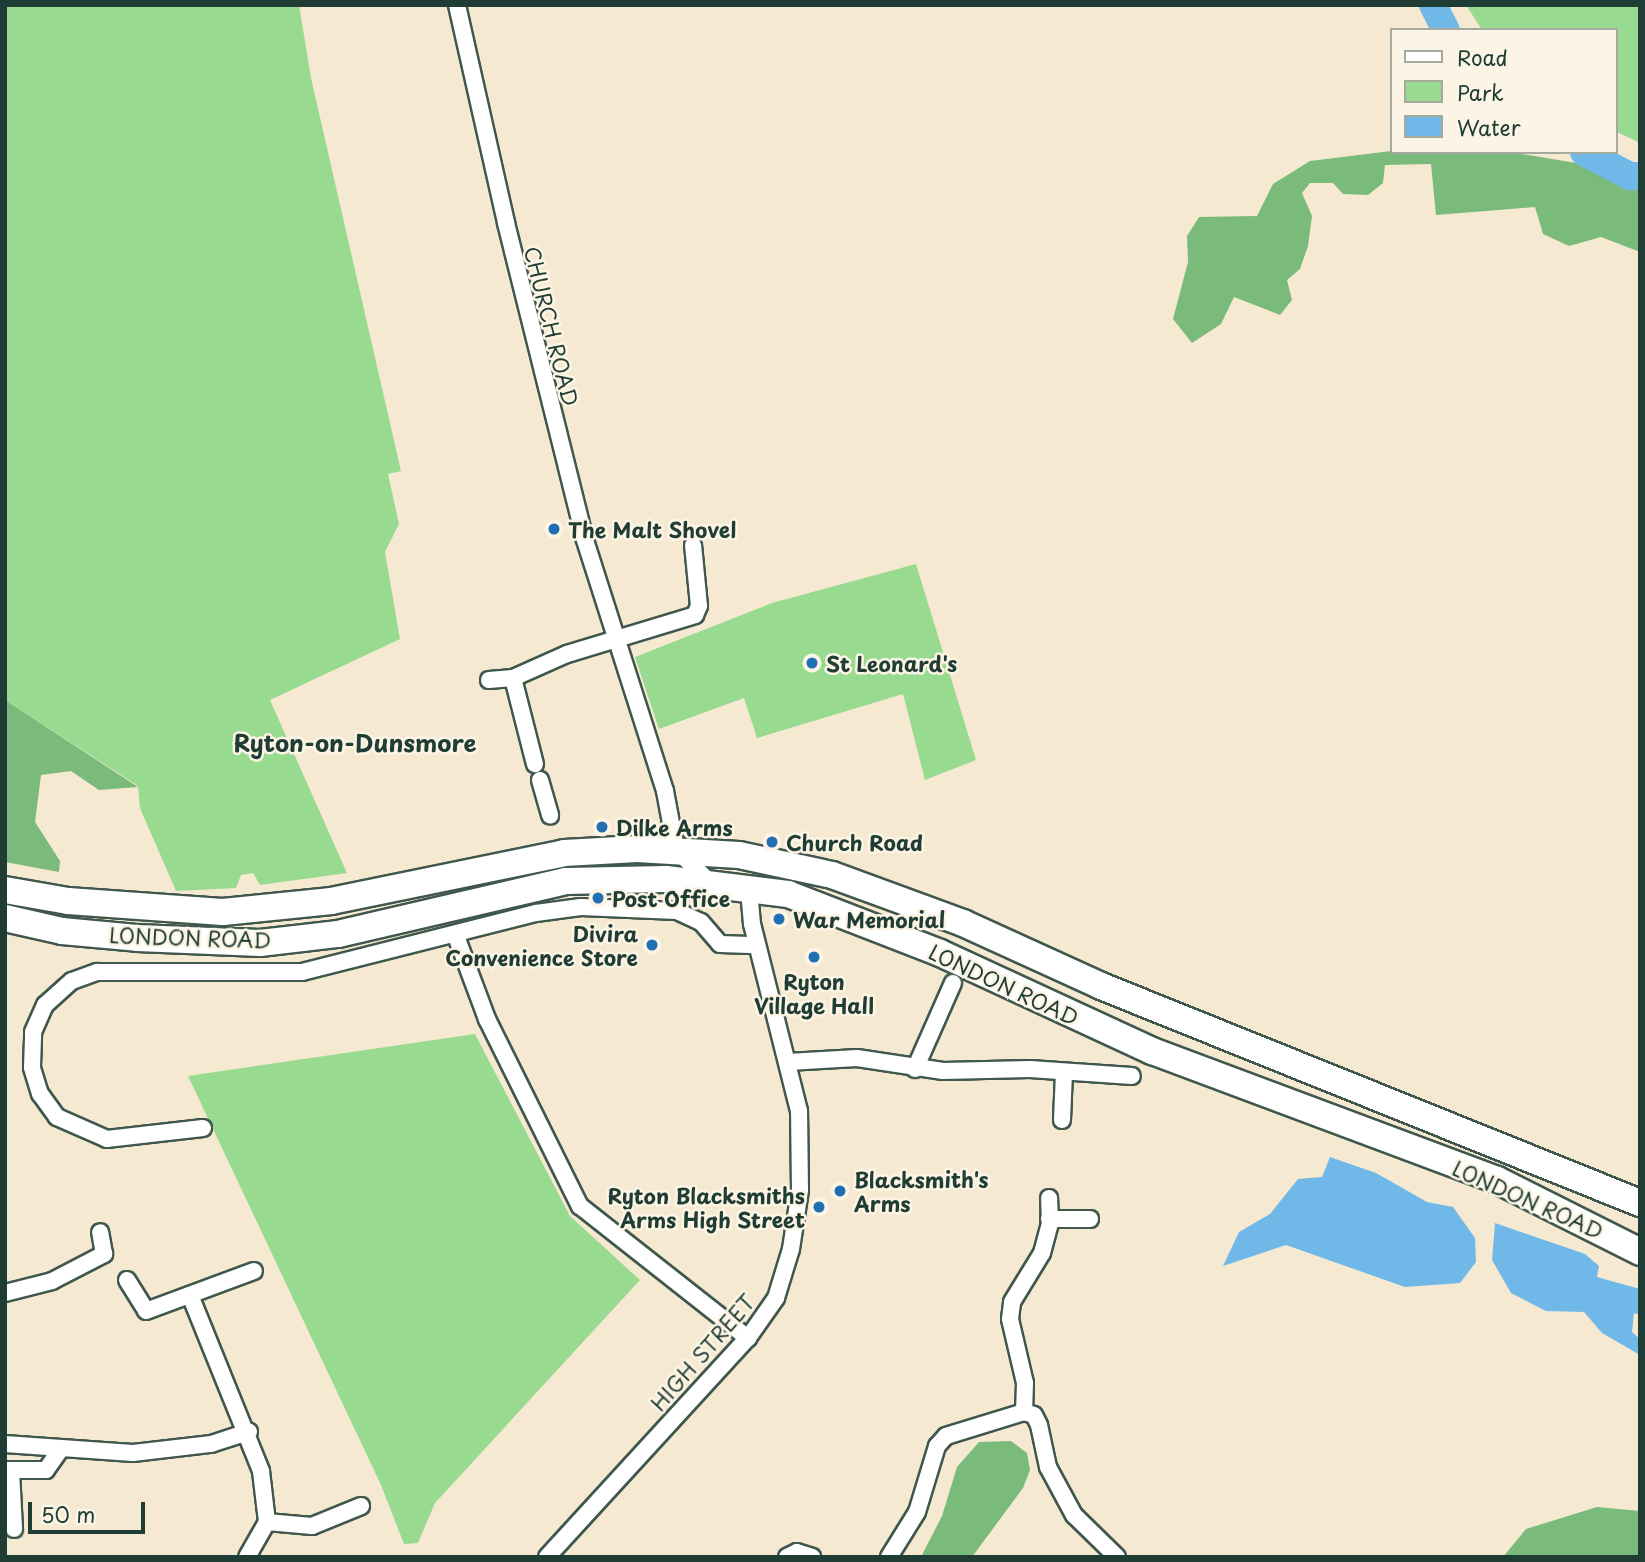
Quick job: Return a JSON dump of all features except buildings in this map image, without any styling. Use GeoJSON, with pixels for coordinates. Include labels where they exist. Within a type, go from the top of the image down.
{"type":"FeatureCollection","features":[{"type":"Feature","properties":{"kind":"highway","name":"LONDON ROAD"},"geometry":{"type":"LineString","coordinates":[[5,890],[68,901],[223,912],[331,901],[564,853],[676,850],[739,855],[845,880],[963,923],[1101,986],[1640,1203]]}},
{"type":"Feature","properties":{"kind":"highway","name":"LONDON ROAD"},"geometry":{"type":"LineString","coordinates":[[5,918],[62,930],[137,938],[260,943],[351,932],[566,881],[710,882],[749,887],[821,905],[940,953],[1152,1051],[1497,1180],[1640,1252]]}},
{"type":"Feature","properties":{"kind":"street","name":"CHURCH ROAD"},"geometry":{"type":"LineString","coordinates":[[457,5],[563,456],[665,791],[676,850]]}},
{"type":"Feature","properties":{"kind":"street"},"geometry":{"type":"LineString","coordinates":[[489,680],[513,678],[617,638],[695,615],[699,606],[693,545]]}},
{"type":"Feature","properties":{"kind":"street"},"geometry":{"type":"LineString","coordinates":[[513,678],[550,816]]}},
{"type":"Feature","properties":{"kind":"street"},"geometry":{"type":"LineString","coordinates":[[676,850],[710,882]]}},
{"type":"Feature","properties":{"kind":"street","name":"HIGH STREET"},"geometry":{"type":"LineString","coordinates":[[547,1557],[748,1338],[776,1298],[796,1220],[799,1111],[757,945],[749,887]]}},
{"type":"Feature","properties":{"kind":"street"},"geometry":{"type":"LineString","coordinates":[[203,1128],[107,1139],[57,1117],[34,1082],[31,1056],[35,1024],[53,996],[72,981],[97,972],[302,972],[456,936],[553,909],[621,906],[677,911],[701,922],[720,944],[757,945]]}},
{"type":"Feature","properties":{"kind":"street"},"geometry":{"type":"LineString","coordinates":[[456,936],[487,1019],[580,1206],[748,1338]]}},
{"type":"Feature","properties":{"kind":"street"},"geometry":{"type":"LineString","coordinates":[[915,1069],[953,984]]}},
{"type":"Feature","properties":{"kind":"street"},"geometry":{"type":"LineString","coordinates":[[788,1062],[857,1058],[915,1069],[1132,1076]]}},
{"type":"Feature","properties":{"kind":"street"},"geometry":{"type":"LineString","coordinates":[[1062,1120],[1064,1072]]}},
{"type":"Feature","properties":{"kind":"street"},"geometry":{"type":"LineString","coordinates":[[1024,1412],[1025,1382],[1010,1319],[1012,1302],[1042,1253],[1049,1219],[1049,1198]]}},
{"type":"Feature","properties":{"kind":"street"},"geometry":{"type":"LineString","coordinates":[[1049,1219],[1090,1219]]}},
{"type":"Feature","properties":{"kind":"street"},"geometry":{"type":"LineString","coordinates":[[5,1293],[52,1281],[104,1254],[100,1232]]}},
{"type":"Feature","properties":{"kind":"street"},"geometry":{"type":"LineString","coordinates":[[127,1279],[146,1311],[254,1271]]}},
{"type":"Feature","properties":{"kind":"street"},"geometry":{"type":"LineString","coordinates":[[190,1295],[249,1432],[261,1472],[267,1522],[247,1557]]}},
{"type":"Feature","properties":{"kind":"street"},"geometry":{"type":"LineString","coordinates":[[889,1557],[917,1512],[937,1446],[946,1436],[1024,1412],[1034,1415],[1039,1425],[1048,1467],[1062,1497],[1074,1515],[1117,1557]]}},
{"type":"Feature","properties":{"kind":"street"},"geometry":{"type":"LineString","coordinates":[[5,1444],[60,1450],[133,1453],[211,1444],[249,1432]]}},
{"type":"Feature","properties":{"kind":"street"},"geometry":{"type":"LineString","coordinates":[[14,1529],[8,1471],[46,1470],[60,1450]]}},
{"type":"Feature","properties":{"kind":"street"},"geometry":{"type":"LineString","coordinates":[[267,1522],[312,1526],[361,1506]]}},
{"type":"Feature","properties":{"kind":"street"},"geometry":{"type":"LineString","coordinates":[[787,1557],[797,1552],[812,1557]]}},
{"type":"Feature","properties":{"kind":"green space"},"geometry":{"type":"Polygon","coordinates":[[[5,5],[299,5],[311,78],[401,471],[388,474],[399,524],[385,552],[400,639],[270,700],[347,873],[260,885],[253,873],[241,875],[236,888],[176,891],[140,808],[138,786],[5,700],[5,5]]]}},
{"type":"Feature","properties":{"kind":"green space"},"geometry":{"type":"Polygon","coordinates":[[[1466,5],[1640,5],[1640,143],[1617,132],[1617,28],[1481,28],[1466,5]]]}},
{"type":"Feature","properties":{"kind":"green space"},"geometry":{"type":"Polygon","coordinates":[[[1390,151],[1390,154],[1522,154],[1576,163],[1623,183],[1640,182],[1640,252],[1601,237],[1569,246],[1543,234],[1535,207],[1436,215],[1431,164],[1385,165],[1383,183],[1368,195],[1343,194],[1333,183],[1310,183],[1302,193],[1312,216],[1308,246],[1300,269],[1287,280],[1292,300],[1280,315],[1234,297],[1221,324],[1192,343],[1173,319],[1188,262],[1187,236],[1199,217],[1257,216],[1273,184],[1310,161],[1390,151]]]}},
{"type":"Feature","properties":{"kind":"green space"},"geometry":{"type":"Polygon","coordinates":[[[916,564],[976,760],[925,780],[903,694],[757,738],[744,698],[659,729],[635,657],[772,603],[916,564]]]}},
{"type":"Feature","properties":{"kind":"green space"},"geometry":{"type":"Polygon","coordinates":[[[5,700],[138,787],[99,790],[71,771],[41,775],[35,822],[60,861],[59,872],[5,862],[5,700]]]}},
{"type":"Feature","properties":{"kind":"green space"},"geometry":{"type":"Polygon","coordinates":[[[475,1034],[570,1216],[640,1280],[435,1503],[418,1543],[404,1544],[381,1485],[188,1076],[475,1034]]]}},
{"type":"Feature","properties":{"kind":"green space"},"geometry":{"type":"Polygon","coordinates":[[[1011,1441],[1027,1453],[1030,1470],[1023,1488],[972,1557],[921,1557],[942,1516],[957,1467],[979,1442],[1011,1441]]]}},
{"type":"Feature","properties":{"kind":"green space"},"geometry":{"type":"Polygon","coordinates":[[[1597,1507],[1640,1511],[1640,1557],[1503,1557],[1526,1529],[1597,1507]]]}},
{"type":"Feature","properties":{"kind":"water"},"geometry":{"type":"Polygon","coordinates":[[[1330,1157],[1376,1173],[1427,1202],[1453,1207],[1475,1238],[1476,1262],[1460,1283],[1405,1287],[1286,1245],[1223,1266],[1239,1232],[1270,1214],[1298,1179],[1322,1177],[1330,1157]]]}},
{"type":"Feature","properties":{"kind":"water"},"geometry":{"type":"Polygon","coordinates":[[[1495,1223],[1585,1254],[1599,1266],[1597,1277],[1640,1289],[1640,1315],[1634,1313],[1632,1332],[1640,1339],[1640,1355],[1602,1333],[1584,1312],[1546,1311],[1511,1293],[1492,1260],[1495,1223]]]}},
{"type":"Feature","properties":{"kind":"waterway"},"geometry":{"type":"LineString","coordinates":[[1433,5],[1445,28]]}},
{"type":"Feature","properties":{"kind":"waterway"},"geometry":{"type":"LineString","coordinates":[[1588,154],[1630,176],[1640,176]]}},
{"type":"Feature","properties":{"kind":"place","name":"The Malt Shovel"},"geometry":{"type":"Point","coordinates":[554,529]}},
{"type":"Feature","properties":{"kind":"place","name":"St Leonard's"},"geometry":{"type":"Point","coordinates":[812,663]}},
{"type":"Feature","properties":{"kind":"place","name":"Dilke Arms"},"geometry":{"type":"Point","coordinates":[602,827]}},
{"type":"Feature","properties":{"kind":"place","name":"Church Road"},"geometry":{"type":"Point","coordinates":[772,842]}},
{"type":"Feature","properties":{"kind":"place","name":"Post Office"},"geometry":{"type":"Point","coordinates":[598,898]}},
{"type":"Feature","properties":{"kind":"place","name":"War Memorial"},"geometry":{"type":"Point","coordinates":[779,919]}},
{"type":"Feature","properties":{"kind":"place","name":"Divira Convenience Store"},"geometry":{"type":"Point","coordinates":[652,945]}},
{"type":"Feature","properties":{"kind":"place","name":"Ryton Village Hall"},"geometry":{"type":"Point","coordinates":[814,957]}},
{"type":"Feature","properties":{"kind":"place","name":"Blacksmith's Arms"},"geometry":{"type":"Point","coordinates":[840,1191]}},
{"type":"Feature","properties":{"kind":"place","name":"Ryton Blacksmiths Arms High Street"},"geometry":{"type":"Point","coordinates":[819,1207]}},
{"type":"Feature","properties":{"kind":"district","name":"Ryton-on-Dunsmore"},"geometry":{"type":"Point","coordinates":[355,743]}}]}
